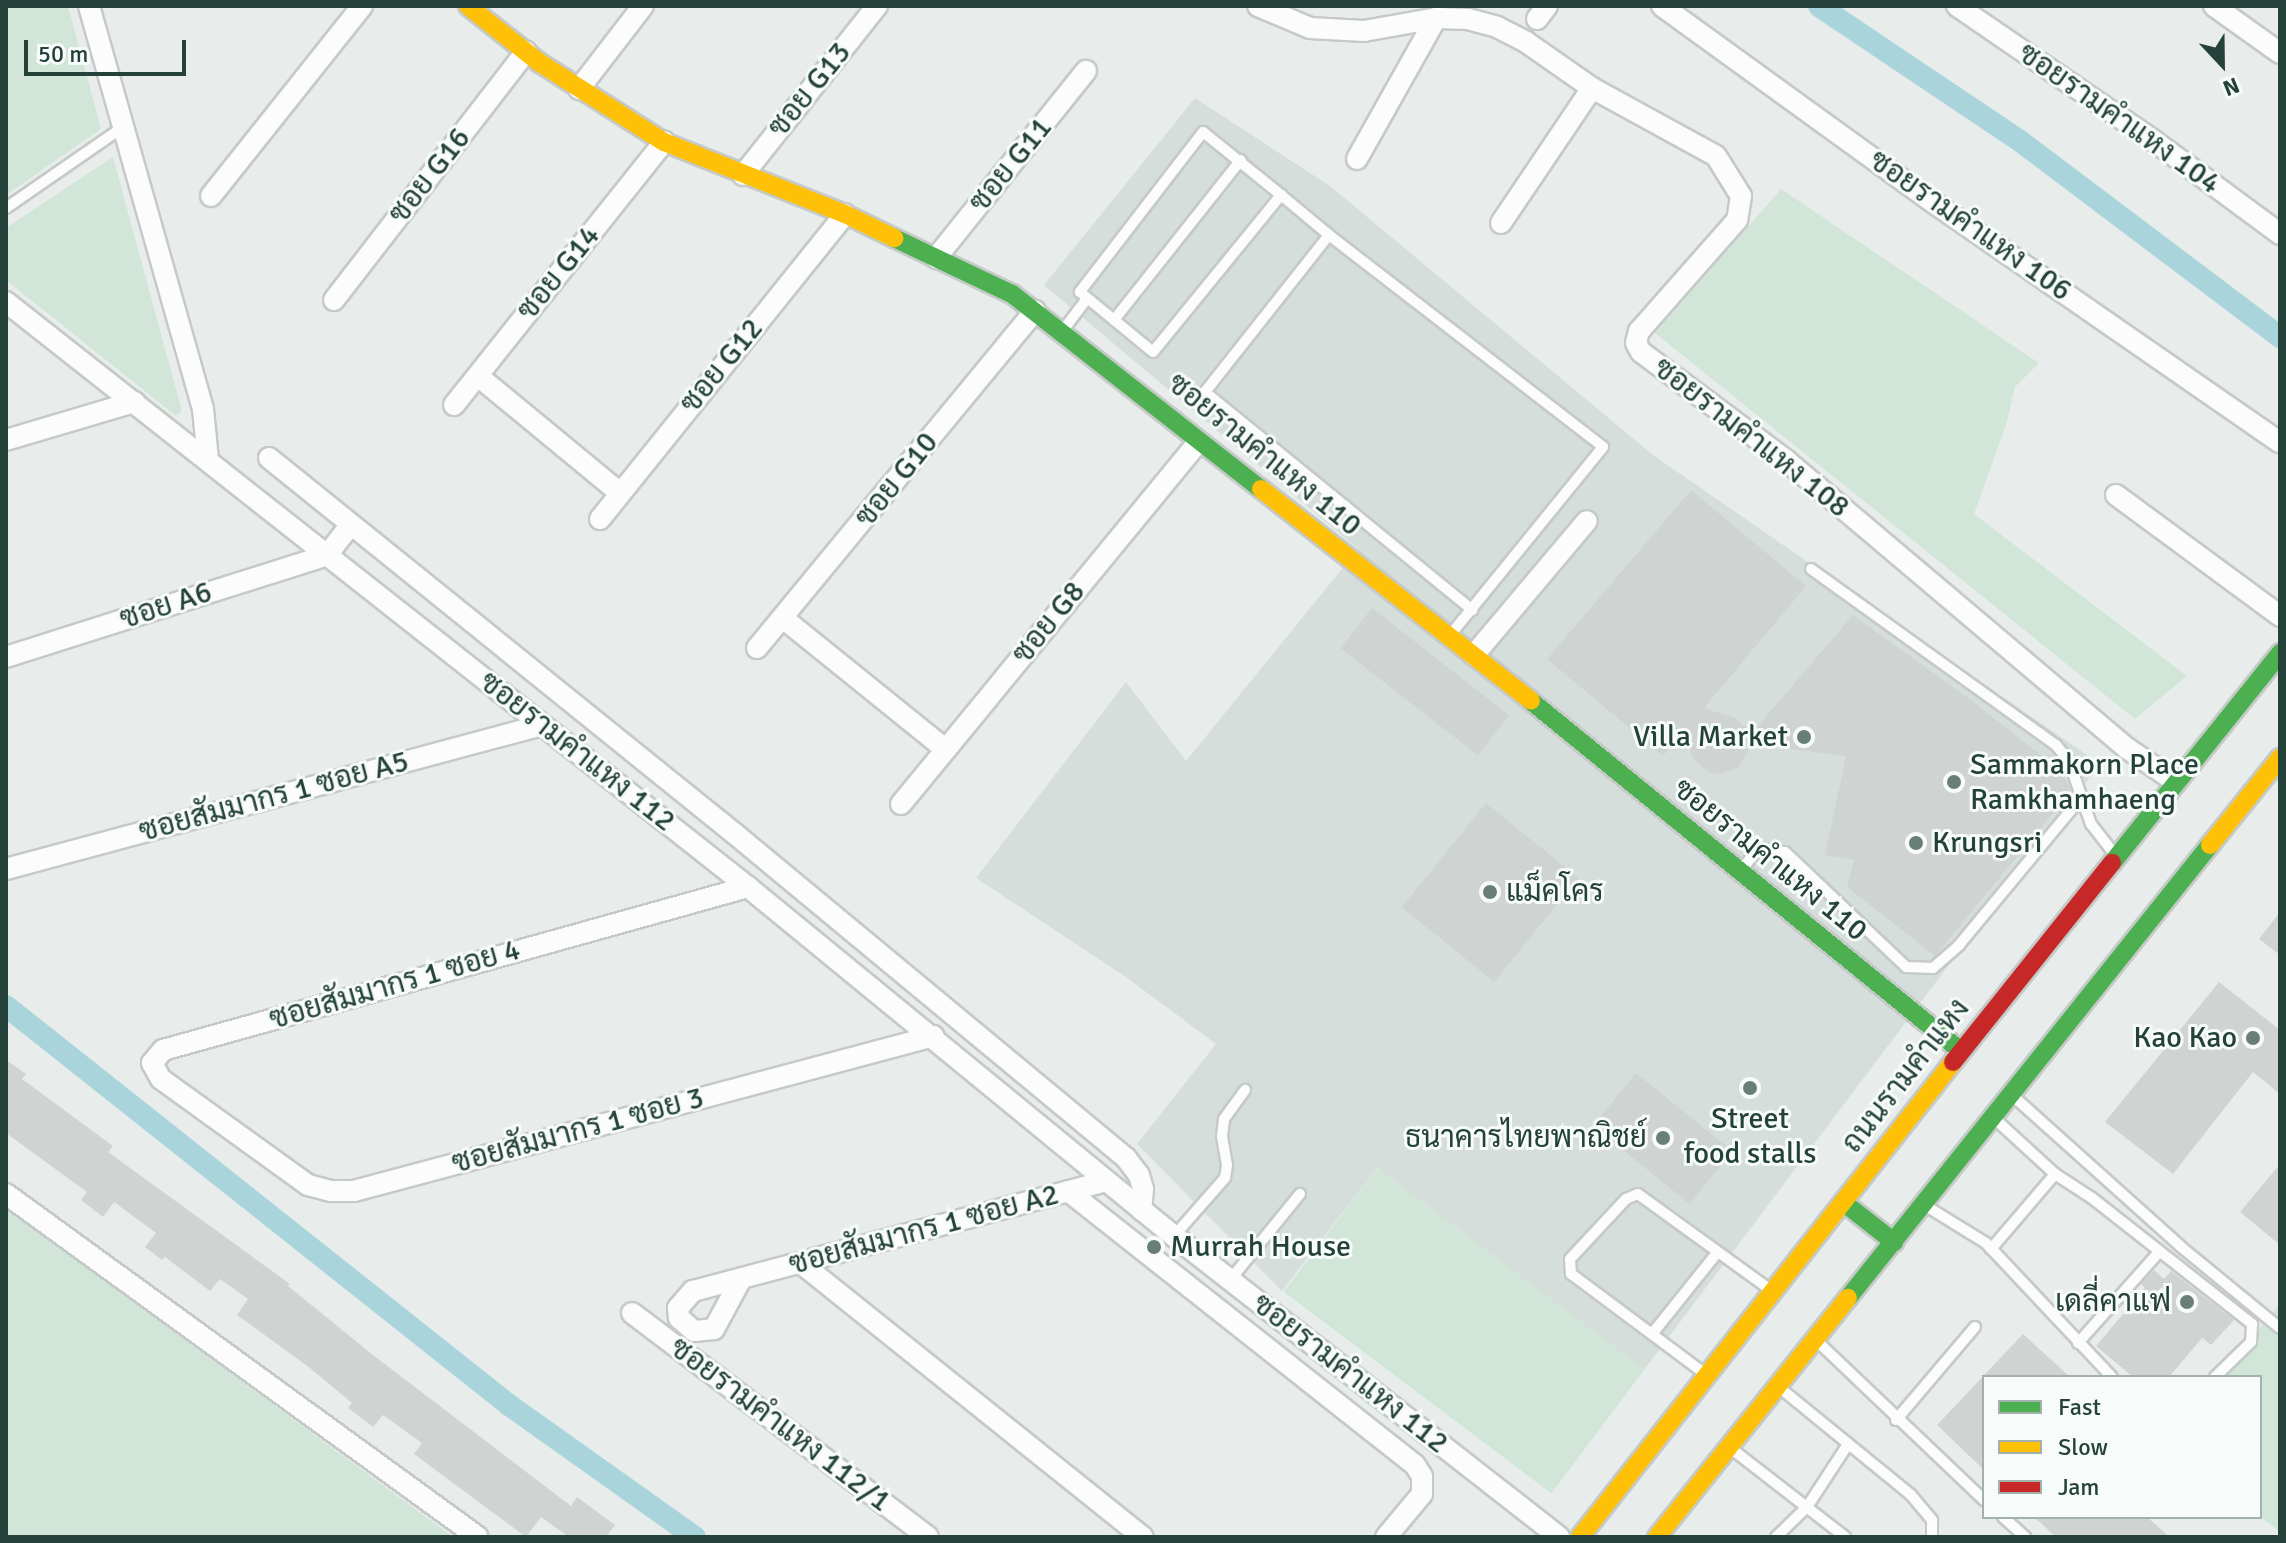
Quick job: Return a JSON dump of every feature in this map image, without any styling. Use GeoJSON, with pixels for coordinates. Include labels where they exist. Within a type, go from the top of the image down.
{"type":"FeatureCollection","features":[{"type":"Feature","properties":{"kind":"main road","name":"ซอยรามคำแหง 110"},"geometry":{"type":"LineString","coordinates":[[468,6],[579,89],[664,142],[845,214],[1012,294],[1130,383],[1198,442],[1474,655],[1961,1051]]}},
{"type":"Feature","properties":{"kind":"main road","name":"ถนนรามคำแหง"},"geometry":{"type":"LineString","coordinates":[[1580,1537],[1961,1051],[2280,653]]}},
{"type":"Feature","properties":{"kind":"main road"},"geometry":{"type":"LineString","coordinates":[[1657,1537],[2280,758]]}},
{"type":"Feature","properties":{"kind":"main road"},"geometry":{"type":"LineString","coordinates":[[1843,1202],[1894,1242]]}},
{"type":"Feature","properties":{"kind":"street"},"geometry":{"type":"LineString","coordinates":[[211,196],[362,6]]}},
{"type":"Feature","properties":{"kind":"street"},"geometry":{"type":"LineString","coordinates":[[579,89],[643,6]]}},
{"type":"Feature","properties":{"kind":"street","name":"ซอย G13"},"geometry":{"type":"LineString","coordinates":[[743,175],[877,6]]}},
{"type":"Feature","properties":{"kind":"street","name":"ซอยรามคำแหง 108"},"geometry":{"type":"LineString","coordinates":[[1258,6],[1310,28],[1364,31],[1436,18],[1468,19],[1497,27],[1526,42],[1592,88],[1716,156],[1741,196],[1737,220],[1639,331],[1636,343],[1641,352],[1787,461],[2128,749],[2176,782]]}},
{"type":"Feature","properties":{"kind":"street","name":"ซอยรามคําแหง 106"},"geometry":{"type":"LineString","coordinates":[[1662,6],[1927,198],[2280,442]]}},
{"type":"Feature","properties":{"kind":"street","name":"ซอยรามคําแหง 104"},"geometry":{"type":"LineString","coordinates":[[1957,6],[2154,141],[2280,234]]}},
{"type":"Feature","properties":{"kind":"street"},"geometry":{"type":"LineString","coordinates":[[2214,6],[2280,53]]}},
{"type":"Feature","properties":{"kind":"street"},"geometry":{"type":"LineString","coordinates":[[93,9],[203,409],[208,460]]}},
{"type":"Feature","properties":{"kind":"street"},"geometry":{"type":"LineString","coordinates":[[1357,159],[1436,18]]}},
{"type":"Feature","properties":{"kind":"street","name":"ซอย G16"},"geometry":{"type":"LineString","coordinates":[[334,300],[526,52]]}},
{"type":"Feature","properties":{"kind":"street","name":"ซอย G11"},"geometry":{"type":"LineString","coordinates":[[936,258],[1086,71]]}},
{"type":"Feature","properties":{"kind":"street"},"geometry":{"type":"LineString","coordinates":[[1501,223],[1592,88]]}},
{"type":"Feature","properties":{"kind":"street","name":"ซอย G14"},"geometry":{"type":"LineString","coordinates":[[454,405],[664,142]]}},
{"type":"Feature","properties":{"kind":"street","name":"ซอย G12"},"geometry":{"type":"LineString","coordinates":[[600,519],[845,214]]}},
{"type":"Feature","properties":{"kind":"street","name":"ซอยรามคำแหง 112"},"geometry":{"type":"LineString","coordinates":[[6,302],[716,861],[934,1036],[1141,1210],[1559,1537]]}},
{"type":"Feature","properties":{"kind":"street","name":"ซอย G10"},"geometry":{"type":"LineString","coordinates":[[757,648],[1035,311]]}},
{"type":"Feature","properties":{"kind":"street"},"geometry":{"type":"LineString","coordinates":[[478,376],[620,493]]}},
{"type":"Feature","properties":{"kind":"street"},"geometry":{"type":"LineString","coordinates":[[6,440],[134,402]]}},
{"type":"Feature","properties":{"kind":"street","name":"ซอย G8"},"geometry":{"type":"LineString","coordinates":[[901,804],[1198,442]]}},
{"type":"Feature","properties":{"kind":"street","name":"ซอยรามคำแหง 112"},"geometry":{"type":"LineString","coordinates":[[269,458],[735,834],[1126,1158],[1139,1175],[1143,1189],[1141,1210]]}},
{"type":"Feature","properties":{"kind":"street"},"geometry":{"type":"LineString","coordinates":[[2116,495],[2280,616]]}},
{"type":"Feature","properties":{"kind":"street"},"geometry":{"type":"LineString","coordinates":[[1474,655],[1587,521]]}},
{"type":"Feature","properties":{"kind":"street"},"geometry":{"type":"LineString","coordinates":[[327,555],[350,526]]}},
{"type":"Feature","properties":{"kind":"street","name":"ซอย A6"},"geometry":{"type":"LineString","coordinates":[[6,657],[327,555]]}},
{"type":"Feature","properties":{"kind":"street"},"geometry":{"type":"LineString","coordinates":[[784,619],[945,749]]}},
{"type":"Feature","properties":{"kind":"street","name":"ซอยสัมมากร 1 ซอย A5"},"geometry":{"type":"LineString","coordinates":[[6,869],[542,725]]}},
{"type":"Feature","properties":{"kind":"street"},"geometry":{"type":"LineString","coordinates":[[716,861],[735,834]]}},
{"type":"Feature","properties":{"kind":"street","name":"ซอยสัมมากร 1 ซอย 4"},"geometry":{"type":"LineString","coordinates":[[235,1132],[161,1079],[152,1063],[163,1050],[748,887]]}},
{"type":"Feature","properties":{"kind":"street","name":"ซอยสัมมากร 1 ซอย 3"},"geometry":{"type":"LineString","coordinates":[[235,1132],[308,1185],[331,1191],[354,1191],[934,1036]]}},
{"type":"Feature","properties":{"kind":"street"},"geometry":{"type":"LineString","coordinates":[[969,1066],[986,1040]]}},
{"type":"Feature","properties":{"kind":"street","name":"ซอยสัมมากร 1 ซอย A2"},"geometry":{"type":"LineString","coordinates":[[741,1279],[1106,1181]]}},
{"type":"Feature","properties":{"kind":"street"},"geometry":{"type":"LineString","coordinates":[[1068,1191],[1415,1465],[1422,1476],[1422,1494],[1386,1537]]}},
{"type":"Feature","properties":{"kind":"street"},"geometry":{"type":"LineString","coordinates":[[6,1194],[478,1537]]}},
{"type":"Feature","properties":{"kind":"street"},"geometry":{"type":"LineString","coordinates":[[802,1264],[1143,1537]]}},
{"type":"Feature","properties":{"kind":"street","name":"ซอยรามคำแหง 112/1"},"geometry":{"type":"LineString","coordinates":[[632,1313],[928,1537]]}},
{"type":"Feature","properties":{"kind":"lane"},"geometry":{"type":"LineString","coordinates":[[6,208],[123,127]]}},
{"type":"Feature","properties":{"kind":"lane"},"geometry":{"type":"LineString","coordinates":[[1281,195],[1153,352],[1080,292],[1203,132],[1241,160],[1329,235],[1603,447],[1449,636]]}},
{"type":"Feature","properties":{"kind":"lane"},"geometry":{"type":"LineString","coordinates":[[1114,320],[1241,160]]}},
{"type":"Feature","properties":{"kind":"lane"},"geometry":{"type":"LineString","coordinates":[[1329,235],[1205,392],[1472,610]]}},
{"type":"Feature","properties":{"kind":"lane"},"geometry":{"type":"LineString","coordinates":[[1062,332],[1087,299]]}},
{"type":"Feature","properties":{"kind":"lane"},"geometry":{"type":"LineString","coordinates":[[1811,569],[2056,745],[2069,761],[2091,824],[2117,857]]}},
{"type":"Feature","properties":{"kind":"lane"},"geometry":{"type":"LineString","coordinates":[[1739,871],[1759,848],[1785,852],[1906,967],[1933,968],[1959,945],[2082,797]]}},
{"type":"Feature","properties":{"kind":"lane"},"geometry":{"type":"LineString","coordinates":[[1174,1236],[1225,1178],[1224,1119],[1245,1090]]}},
{"type":"Feature","properties":{"kind":"lane"},"geometry":{"type":"LineString","coordinates":[[2012,1095],[2180,1246],[2280,1328]]}},
{"type":"Feature","properties":{"kind":"lane"},"geometry":{"type":"LineString","coordinates":[[1993,1118],[2055,1174],[2092,1198],[2252,1324],[2251,1342],[2217,1375]]}},
{"type":"Feature","properties":{"kind":"lane"},"geometry":{"type":"LineString","coordinates":[[1991,1249],[2055,1174]]}},
{"type":"Feature","properties":{"kind":"lane"},"geometry":{"type":"LineString","coordinates":[[1230,1280],[1300,1194]]}},
{"type":"Feature","properties":{"kind":"lane"},"geometry":{"type":"LineString","coordinates":[[1707,1375],[1571,1274],[1570,1259],[1626,1199],[1638,1194],[1773,1292]]}},
{"type":"Feature","properties":{"kind":"lane"},"geometry":{"type":"LineString","coordinates":[[1924,1205],[1991,1249],[2110,1375]]}},
{"type":"Feature","properties":{"kind":"lane"},"geometry":{"type":"LineString","coordinates":[[2078,1343],[2159,1252]]}},
{"type":"Feature","properties":{"kind":"lane"},"geometry":{"type":"LineString","coordinates":[[1652,1334],[1717,1253]]}},
{"type":"Feature","properties":{"kind":"lane"},"geometry":{"type":"LineString","coordinates":[[1896,1420],[1975,1327]]}},
{"type":"Feature","properties":{"kind":"lane"},"geometry":{"type":"LineString","coordinates":[[1816,1340],[1896,1420],[1982,1498]]}},
{"type":"Feature","properties":{"kind":"lane"},"geometry":{"type":"LineString","coordinates":[[1778,1387],[1911,1495],[1932,1520],[1932,1537]]}},
{"type":"Feature","properties":{"kind":"lane"},"geometry":{"type":"LineString","coordinates":[[1776,1537],[1807,1507],[1848,1444]]}},
{"type":"Feature","properties":{"kind":"lane"},"geometry":{"type":"LineString","coordinates":[[1729,1448],[1845,1537]]}},
{"type":"Feature","properties":{"kind":"lane"},"geometry":{"type":"LineString","coordinates":[[2005,1519],[2025,1537]]}},
{"type":"Feature","properties":{"kind":"shaded area"},"geometry":{"type":"Polygon","coordinates":[[[1195,98],[1330,186],[1653,455],[2100,764],[1644,1370],[1377,1168],[1282,1291],[1137,1144],[1216,1044],[1126,977],[976,878],[1126,682],[1186,761],[1358,549],[1044,285],[1195,98]]]}},
{"type":"Feature","properties":{"kind":"green space"},"geometry":{"type":"Polygon","coordinates":[[[6,6],[68,6],[101,129],[6,195],[6,6]]]}},
{"type":"Feature","properties":{"kind":"green space"},"geometry":{"type":"Polygon","coordinates":[[[113,157],[182,411],[176,416],[6,280],[6,228],[113,157]]]}},
{"type":"Feature","properties":{"kind":"green space"},"geometry":{"type":"Polygon","coordinates":[[[1781,189],[2039,363],[2015,387],[2006,425],[1974,514],[2187,676],[2135,719],[1655,333],[1781,189]]]}},
{"type":"Feature","properties":{"kind":"green space"},"geometry":{"type":"Polygon","coordinates":[[[1377,1168],[1645,1370],[1551,1493],[1284,1292],[1377,1168]]]}},
{"type":"Feature","properties":{"kind":"green space"},"geometry":{"type":"Polygon","coordinates":[[[6,1208],[453,1537],[6,1537],[6,1208]]]}},
{"type":"Feature","properties":{"kind":"green space"},"geometry":{"type":"Polygon","coordinates":[[[2280,1304],[2280,1532],[2262,1518],[2262,1375],[2220,1375],[2280,1304]]]}},
{"type":"Feature","properties":{"kind":"building"},"geometry":{"type":"Polygon","coordinates":[[[1691,490],[1806,586],[1704,708],[1735,718],[1752,733],[1853,615],[1971,700],[2063,773],[2071,792],[1935,956],[1847,887],[1854,860],[1825,855],[1846,756],[1752,744],[1738,768],[1719,774],[1709,772],[1694,760],[1683,731],[1663,756],[1547,659],[1691,490]]]}},
{"type":"Feature","properties":{"kind":"building"},"geometry":{"type":"Polygon","coordinates":[[[1372,608],[1509,715],[1478,755],[1341,648],[1372,608]]]}},
{"type":"Feature","properties":{"kind":"building","name":"แม็คโคร"},"geometry":{"type":"Polygon","coordinates":[[[1486,803],[1578,878],[1494,982],[1402,907],[1486,803]]]}},
{"type":"Feature","properties":{"kind":"building"},"geometry":{"type":"Polygon","coordinates":[[[2280,912],[2280,955],[2259,939],[2280,912]]]}},
{"type":"Feature","properties":{"kind":"building"},"geometry":{"type":"Polygon","coordinates":[[[2219,982],[2280,1030],[2280,1094],[2253,1072],[2173,1174],[2105,1122],[2219,982]]]}},
{"type":"Feature","properties":{"kind":"building"},"geometry":{"type":"Polygon","coordinates":[[[6,1060],[26,1074],[22,1079],[113,1146],[108,1152],[290,1284],[288,1286],[373,1355],[571,1506],[577,1497],[615,1525],[606,1537],[569,1537],[541,1517],[526,1537],[414,1454],[422,1443],[383,1415],[373,1427],[348,1408],[352,1403],[310,1368],[237,1315],[248,1299],[220,1279],[210,1291],[165,1257],[162,1260],[145,1247],[156,1233],[114,1202],[103,1217],[81,1200],[87,1192],[6,1133],[6,1060]]]}},
{"type":"Feature","properties":{"kind":"building","name":"ธนาคารไทยพาณิชย์"},"geometry":{"type":"Polygon","coordinates":[[[1636,1073],[1732,1151],[1690,1204],[1593,1126],[1636,1073]]]}},
{"type":"Feature","properties":{"kind":"building"},"geometry":{"type":"Polygon","coordinates":[[[2280,1164],[2280,1245],[2240,1212],[2280,1164]]]}},
{"type":"Feature","properties":{"kind":"building"},"geometry":{"type":"Polygon","coordinates":[[[2154,1270],[2164,1279],[2171,1271],[2234,1320],[2211,1345],[2202,1338],[2171,1375],[2131,1375],[2096,1346],[2145,1288],[2141,1284],[2154,1270]]]}},
{"type":"Feature","properties":{"kind":"building"},"geometry":{"type":"Polygon","coordinates":[[[2023,1334],[2068,1375],[1984,1375],[2023,1334]]]}},
{"type":"Feature","properties":{"kind":"building"},"geometry":{"type":"Polygon","coordinates":[[[1982,1377],[1982,1468],[1937,1425],[1982,1377]]]}},
{"type":"Feature","properties":{"kind":"building"},"geometry":{"type":"Polygon","coordinates":[[[2036,1519],[2149,1519],[2170,1537],[2056,1537],[2036,1519]]]}},
{"type":"Feature","properties":{"kind":"waterway"},"geometry":{"type":"LineString","coordinates":[[1819,6],[2020,141],[2280,337]]}},
{"type":"Feature","properties":{"kind":"waterway"},"geometry":{"type":"LineString","coordinates":[[6,1006],[509,1405],[695,1537]]}},
{"type":"Feature","properties":{"kind":"traffic: fast"},"geometry":{"type":"LineString","coordinates":[[894,238],[1012,294],[1261,489]]}},
{"type":"Feature","properties":{"kind":"traffic: fast"},"geometry":{"type":"LineString","coordinates":[[2112,863],[2280,653]]}},
{"type":"Feature","properties":{"kind":"traffic: fast"},"geometry":{"type":"LineString","coordinates":[[1531,701],[1961,1051]]}},
{"type":"Feature","properties":{"kind":"traffic: fast"},"geometry":{"type":"LineString","coordinates":[[1848,1298],[2210,845]]}},
{"type":"Feature","properties":{"kind":"traffic: fast"},"geometry":{"type":"LineString","coordinates":[[1843,1202],[1894,1242]]}},
{"type":"Feature","properties":{"kind":"traffic: slow"},"geometry":{"type":"LineString","coordinates":[[468,6],[540,63],[664,142],[845,214],[894,238]]}},
{"type":"Feature","properties":{"kind":"traffic: slow"},"geometry":{"type":"LineString","coordinates":[[1261,489],[1531,701]]}},
{"type":"Feature","properties":{"kind":"traffic: slow"},"geometry":{"type":"LineString","coordinates":[[2210,845],[2280,758]]}},
{"type":"Feature","properties":{"kind":"traffic: slow"},"geometry":{"type":"LineString","coordinates":[[1580,1537],[1953,1062]]}},
{"type":"Feature","properties":{"kind":"traffic: slow"},"geometry":{"type":"LineString","coordinates":[[1657,1537],[1848,1298]]}},
{"type":"Feature","properties":{"kind":"traffic: jam"},"geometry":{"type":"LineString","coordinates":[[1953,1062],[2112,863]]}},
{"type":"Feature","properties":{"kind":"place","name":"Villa Market"},"geometry":{"type":"Point","coordinates":[1804,737]}},
{"type":"Feature","properties":{"kind":"place","name":"Sammakorn Place Ramkhamhaeng"},"geometry":{"type":"Point","coordinates":[1954,782]}},
{"type":"Feature","properties":{"kind":"place","name":"Krungsri"},"geometry":{"type":"Point","coordinates":[1916,843]}},
{"type":"Feature","properties":{"kind":"place","name":"แม็คโคร"},"geometry":{"type":"Point","coordinates":[1490,892]}},
{"type":"Feature","properties":{"kind":"place","name":"Kao Kao"},"geometry":{"type":"Point","coordinates":[2253,1038]}},
{"type":"Feature","properties":{"kind":"place","name":"Street food stalls"},"geometry":{"type":"Point","coordinates":[1750,1088]}},
{"type":"Feature","properties":{"kind":"place","name":"ธนาคารไทยพาณิชย์"},"geometry":{"type":"Point","coordinates":[1663,1138]}},
{"type":"Feature","properties":{"kind":"place","name":"Murrah House"},"geometry":{"type":"Point","coordinates":[1154,1247]}},
{"type":"Feature","properties":{"kind":"place","name":"เดลี่คาแฟ"},"geometry":{"type":"Point","coordinates":[2187,1302]}}]}
